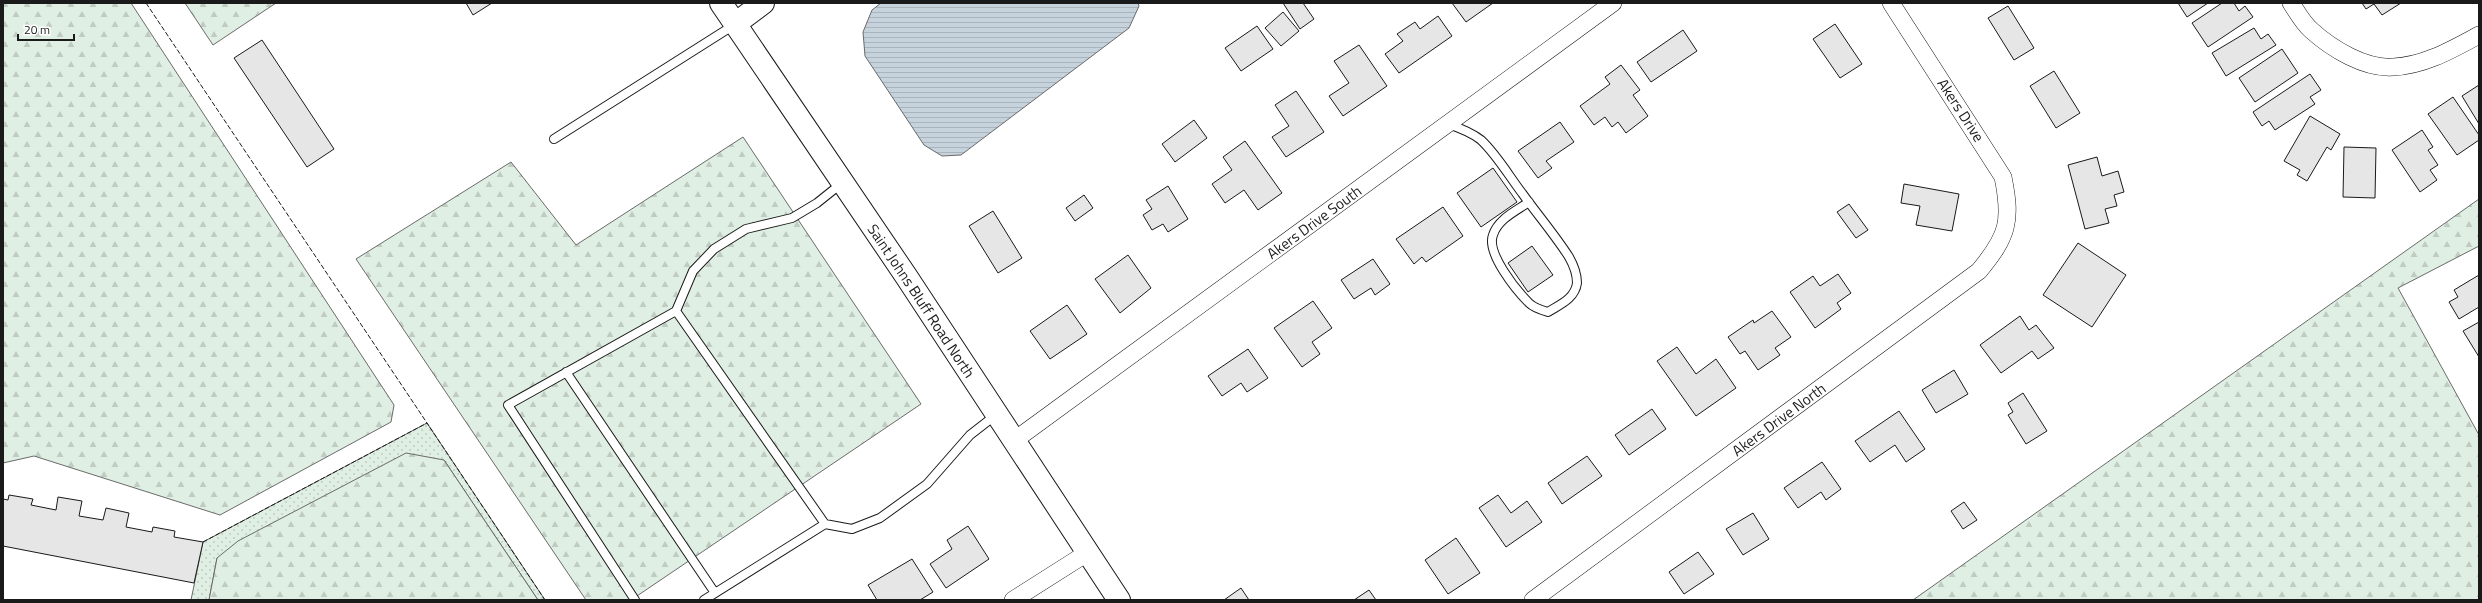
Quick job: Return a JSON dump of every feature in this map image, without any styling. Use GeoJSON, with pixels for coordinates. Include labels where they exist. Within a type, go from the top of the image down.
{"type":"FeatureCollection","features":[{"type":"Feature","properties":{"kind":"main road","name":"Saint Johns Bluff Road North"},"geometry":{"type":"LineString","coordinates":[[720,3],[843,182],[1015,440],[1087,553],[1120,600]]}},
{"type":"Feature","properties":{"kind":"main road"},"geometry":{"type":"LineString","coordinates":[[735,24],[763,3]]}},
{"type":"Feature","properties":{"kind":"street","name":"Akers Drive South"},"geometry":{"type":"LineString","coordinates":[[1015,440],[1614,3]]}},
{"type":"Feature","properties":{"kind":"street","name":"Akers Drive"},"geometry":{"type":"LineString","coordinates":[[1891,3],[2003,177],[2007,199],[2007,224]]}},
{"type":"Feature","properties":{"kind":"street"},"geometry":{"type":"LineString","coordinates":[[2291,3],[2310,30],[2340,51],[2370,65],[2393,68],[2418,63],[2454,49],[2479,35]]}},
{"type":"Feature","properties":{"kind":"street","name":"Akers Drive North"},"geometry":{"type":"LineString","coordinates":[[1533,600],[1979,271],[2002,241],[2007,224]]}},
{"type":"Feature","properties":{"kind":"street"},"geometry":{"type":"LineString","coordinates":[[1013,600],[1087,553]]}},
{"type":"Feature","properties":{"kind":"lane"},"geometry":{"type":"LineString","coordinates":[[554,139],[735,24]]}},
{"type":"Feature","properties":{"kind":"lane"},"geometry":{"type":"LineString","coordinates":[[1448,124],[1466,130],[1481,140],[1529,202],[1569,258],[1576,273],[1577,284],[1570,298],[1548,312],[1538,310],[1529,303],[1496,260],[1491,243],[1493,234],[1501,221],[1529,202]]}},
{"type":"Feature","properties":{"kind":"lane"},"geometry":{"type":"LineString","coordinates":[[635,600],[508,405],[676,311],[693,271],[714,249],[746,229],[792,218],[817,203],[843,182]]}},
{"type":"Feature","properties":{"kind":"lane"},"geometry":{"type":"LineString","coordinates":[[676,311],[825,524]]}},
{"type":"Feature","properties":{"kind":"lane"},"geometry":{"type":"LineString","coordinates":[[566,372],[715,593]]}},
{"type":"Feature","properties":{"kind":"lane"},"geometry":{"type":"LineString","coordinates":[[704,600],[825,524],[852,529],[880,518],[927,484],[970,435],[997,413]]}},
{"type":"Feature","properties":{"kind":"green space"},"geometry":{"type":"Polygon","coordinates":[[[3,3],[131,3],[394,405],[391,422],[220,515],[34,456],[3,463],[3,3]]]}},
{"type":"Feature","properties":{"kind":"green space"},"geometry":{"type":"Polygon","coordinates":[[[185,3],[276,3],[213,45],[185,3]]]}},
{"type":"Feature","properties":{"kind":"green space"},"geometry":{"type":"Polygon","coordinates":[[[743,137],[921,404],[631,600],[586,600],[356,259],[511,162],[576,245],[743,137]]]}},
{"type":"Feature","properties":{"kind":"green space"},"geometry":{"type":"Polygon","coordinates":[[[2479,199],[2479,246],[2398,288],[2479,435],[2479,600],[1913,600],[2479,199]]]}},
{"type":"Feature","properties":{"kind":"green space"},"geometry":{"type":"Polygon","coordinates":[[[427,423],[545,600],[538,600],[444,460],[217,558],[209,600],[191,600],[203,542],[427,423]]]}},
{"type":"Feature","properties":{"kind":"green space"},"geometry":{"type":"Polygon","coordinates":[[[406,453],[444,460],[538,600],[209,600],[217,558],[238,541],[406,453]]]}},
{"type":"Feature","properties":{"kind":"shaded area"},"geometry":{"type":"Polygon","coordinates":[[[881,3],[1138,3],[1139,6],[1129,28],[961,155],[942,156],[924,145],[865,56],[863,32],[872,10],[881,3]]]}},
{"type":"Feature","properties":{"kind":"building"},"geometry":{"type":"Polygon","coordinates":[[[466,3],[492,3],[473,15],[466,3]]]}},
{"type":"Feature","properties":{"kind":"building"},"geometry":{"type":"Polygon","coordinates":[[[1283,3],[1303,3],[1314,19],[1300,29],[1283,3]]]}},
{"type":"Feature","properties":{"kind":"building"},"geometry":{"type":"Polygon","coordinates":[[[1452,3],[1493,3],[1466,22],[1452,3]]]}},
{"type":"Feature","properties":{"kind":"building"},"geometry":{"type":"Polygon","coordinates":[[[2178,3],[2208,3],[2187,17],[2178,3]]]}},
{"type":"Feature","properties":{"kind":"building"},"geometry":{"type":"Polygon","coordinates":[[[2222,3],[2234,3],[2239,11],[2245,6],[2253,17],[2208,47],[2192,23],[2222,3]]]}},
{"type":"Feature","properties":{"kind":"building"},"geometry":{"type":"Polygon","coordinates":[[[2362,3],[2401,3],[2382,15],[2374,4],[2366,9],[2362,3]]]}},
{"type":"Feature","properties":{"kind":"building"},"geometry":{"type":"Polygon","coordinates":[[[2008,6],[2034,48],[2014,60],[1988,18],[2008,6]]]}},
{"type":"Feature","properties":{"kind":"building"},"geometry":{"type":"Polygon","coordinates":[[[1283,12],[1299,31],[1281,46],[1265,28],[1283,12]]]}},
{"type":"Feature","properties":{"kind":"building"},"geometry":{"type":"Polygon","coordinates":[[[1438,16],[1452,36],[1399,73],[1385,54],[1403,41],[1397,34],[1415,22],[1420,29],[1438,16]]]}},
{"type":"Feature","properties":{"kind":"building"},"geometry":{"type":"Polygon","coordinates":[[[1835,24],[1862,64],[1840,78],[1813,39],[1835,24]]]}},
{"type":"Feature","properties":{"kind":"building"},"geometry":{"type":"Polygon","coordinates":[[[1257,26],[1273,49],[1241,71],[1225,48],[1257,26]]]}},
{"type":"Feature","properties":{"kind":"building"},"geometry":{"type":"Polygon","coordinates":[[[2254,28],[2261,39],[2268,34],[2276,45],[2226,76],[2212,53],[2254,28]]]}},
{"type":"Feature","properties":{"kind":"building"},"geometry":{"type":"Polygon","coordinates":[[[1683,30],[1697,51],[1651,82],[1637,62],[1683,30]]]}},
{"type":"Feature","properties":{"kind":"building"},"geometry":{"type":"Polygon","coordinates":[[[262,40],[334,149],[307,167],[234,58],[262,40]]]}},
{"type":"Feature","properties":{"kind":"building"},"geometry":{"type":"Polygon","coordinates":[[[1359,45],[1387,86],[1343,116],[1329,96],[1349,83],[1334,61],[1359,45]]]}},
{"type":"Feature","properties":{"kind":"building"},"geometry":{"type":"Polygon","coordinates":[[[2282,49],[2298,73],[2255,102],[2239,78],[2282,49]]]}},
{"type":"Feature","properties":{"kind":"building"},"geometry":{"type":"Polygon","coordinates":[[[1621,65],[1640,90],[1633,95],[1648,116],[1626,133],[1618,122],[1612,127],[1605,117],[1594,125],[1580,106],[1610,84],[1605,77],[1621,65]]]}},
{"type":"Feature","properties":{"kind":"building"},"geometry":{"type":"Polygon","coordinates":[[[2054,71],[2080,113],[2056,128],[2030,86],[2054,71]]]}},
{"type":"Feature","properties":{"kind":"building"},"geometry":{"type":"Polygon","coordinates":[[[2310,74],[2321,90],[2310,97],[2315,104],[2275,130],[2269,121],[2262,126],[2253,112],[2310,74]]]}},
{"type":"Feature","properties":{"kind":"building"},"geometry":{"type":"Polygon","coordinates":[[[2479,85],[2479,124],[2462,96],[2479,85]]]}},
{"type":"Feature","properties":{"kind":"building"},"geometry":{"type":"Polygon","coordinates":[[[1296,91],[1324,132],[1286,157],[1272,137],[1289,126],[1275,105],[1296,91]]]}},
{"type":"Feature","properties":{"kind":"building"},"geometry":{"type":"Polygon","coordinates":[[[2453,97],[2479,135],[2479,140],[2457,155],[2428,114],[2453,97]]]}},
{"type":"Feature","properties":{"kind":"building"},"geometry":{"type":"Polygon","coordinates":[[[2310,116],[2340,134],[2331,150],[2327,147],[2307,181],[2297,175],[2300,170],[2284,161],[2310,116]]]}},
{"type":"Feature","properties":{"kind":"building"},"geometry":{"type":"Polygon","coordinates":[[[1194,120],[1207,138],[1175,162],[1162,144],[1194,120]]]}},
{"type":"Feature","properties":{"kind":"building"},"geometry":{"type":"Polygon","coordinates":[[[1560,122],[1574,142],[1546,161],[1552,168],[1538,178],[1518,151],[1560,122]]]}},
{"type":"Feature","properties":{"kind":"building"},"geometry":{"type":"Polygon","coordinates":[[[2422,130],[2433,147],[2428,150],[2438,165],[2430,170],[2437,180],[2420,192],[2392,150],[2422,130]]]}},
{"type":"Feature","properties":{"kind":"building"},"geometry":{"type":"Polygon","coordinates":[[[1245,141],[1282,193],[1258,210],[1244,190],[1225,203],[1212,184],[1232,170],[1223,157],[1245,141]]]}},
{"type":"Feature","properties":{"kind":"building"},"geometry":{"type":"Polygon","coordinates":[[[2344,147],[2376,148],[2375,198],[2343,197],[2344,147]]]}},
{"type":"Feature","properties":{"kind":"building"},"geometry":{"type":"Polygon","coordinates":[[[2097,157],[2102,176],[2118,171],[2124,192],[2114,195],[2117,206],[2105,209],[2109,223],[2085,229],[2068,165],[2097,157]]]}},
{"type":"Feature","properties":{"kind":"building"},"geometry":{"type":"Polygon","coordinates":[[[1493,168],[1517,202],[1481,227],[1457,193],[1493,168]]]}},
{"type":"Feature","properties":{"kind":"building"},"geometry":{"type":"Polygon","coordinates":[[[1904,184],[1959,194],[1952,231],[1916,225],[1920,206],[1901,203],[1904,184]]]}},
{"type":"Feature","properties":{"kind":"building"},"geometry":{"type":"Polygon","coordinates":[[[1168,186],[1188,219],[1168,232],[1163,224],[1152,230],[1143,215],[1152,209],[1146,200],[1168,186]]]}},
{"type":"Feature","properties":{"kind":"building"},"geometry":{"type":"Polygon","coordinates":[[[1084,195],[1093,208],[1075,221],[1066,208],[1084,195]]]}},
{"type":"Feature","properties":{"kind":"building"},"geometry":{"type":"Polygon","coordinates":[[[1849,204],[1868,230],[1856,238],[1837,212],[1849,204]]]}},
{"type":"Feature","properties":{"kind":"building"},"geometry":{"type":"Polygon","coordinates":[[[1443,207],[1463,236],[1426,262],[1422,257],[1414,264],[1396,239],[1443,207]]]}},
{"type":"Feature","properties":{"kind":"building"},"geometry":{"type":"Polygon","coordinates":[[[993,211],[1022,258],[998,273],[969,226],[993,211]]]}},
{"type":"Feature","properties":{"kind":"building"},"geometry":{"type":"Polygon","coordinates":[[[2078,243],[2126,275],[2092,327],[2043,295],[2078,243]]]}},
{"type":"Feature","properties":{"kind":"building"},"geometry":{"type":"Polygon","coordinates":[[[1532,246],[1553,275],[1528,292],[1508,263],[1532,246]]]}},
{"type":"Feature","properties":{"kind":"building"},"geometry":{"type":"Polygon","coordinates":[[[1128,255],[1151,288],[1120,313],[1095,279],[1128,255]]]}},
{"type":"Feature","properties":{"kind":"building"},"geometry":{"type":"Polygon","coordinates":[[[1373,259],[1390,284],[1375,295],[1371,288],[1354,299],[1341,280],[1373,259]]]}},
{"type":"Feature","properties":{"kind":"building"},"geometry":{"type":"Polygon","coordinates":[[[1838,274],[1851,293],[1837,303],[1841,309],[1815,328],[1790,292],[1813,276],[1820,286],[1838,274]]]}},
{"type":"Feature","properties":{"kind":"building"},"geometry":{"type":"Polygon","coordinates":[[[2479,275],[2479,307],[2459,319],[2449,302],[2458,297],[2454,290],[2479,275]]]}},
{"type":"Feature","properties":{"kind":"building"},"geometry":{"type":"Polygon","coordinates":[[[1313,301],[1332,328],[1312,342],[1320,354],[1302,367],[1274,328],[1313,301]]]}},
{"type":"Feature","properties":{"kind":"building"},"geometry":{"type":"Polygon","coordinates":[[[1067,305],[1087,334],[1050,359],[1030,331],[1067,305]]]}},
{"type":"Feature","properties":{"kind":"building"},"geometry":{"type":"Polygon","coordinates":[[[1772,311],[1791,337],[1775,348],[1780,355],[1758,370],[1745,351],[1740,354],[1728,337],[1753,320],[1754,323],[1772,311]]]}},
{"type":"Feature","properties":{"kind":"building"},"geometry":{"type":"Polygon","coordinates":[[[2020,316],[2029,330],[2036,325],[2054,348],[2038,359],[2032,351],[2001,373],[1980,345],[2020,316]]]}},
{"type":"Feature","properties":{"kind":"building"},"geometry":{"type":"Polygon","coordinates":[[[2479,322],[2479,357],[2463,331],[2479,322]]]}},
{"type":"Feature","properties":{"kind":"building"},"geometry":{"type":"Polygon","coordinates":[[[1677,347],[1696,374],[1716,359],[1736,388],[1696,416],[1657,361],[1677,347]]]}},
{"type":"Feature","properties":{"kind":"building"},"geometry":{"type":"Polygon","coordinates":[[[1248,349],[1268,378],[1247,392],[1241,383],[1222,396],[1208,376],[1248,349]]]}},
{"type":"Feature","properties":{"kind":"building"},"geometry":{"type":"Polygon","coordinates":[[[1954,370],[1968,394],[1936,413],[1922,390],[1954,370]]]}},
{"type":"Feature","properties":{"kind":"building"},"geometry":{"type":"Polygon","coordinates":[[[2023,393],[2047,431],[2026,444],[2008,415],[2013,412],[2008,403],[2023,393]]]}},
{"type":"Feature","properties":{"kind":"building"},"geometry":{"type":"Polygon","coordinates":[[[1652,409],[1666,429],[1629,455],[1615,435],[1652,409]]]}},
{"type":"Feature","properties":{"kind":"building"},"geometry":{"type":"Polygon","coordinates":[[[1899,411],[1925,449],[1906,462],[1895,445],[1870,462],[1855,441],[1899,411]]]}},
{"type":"Feature","properties":{"kind":"building"},"geometry":{"type":"Polygon","coordinates":[[[1587,456],[1602,476],[1562,504],[1548,483],[1587,456]]]}},
{"type":"Feature","properties":{"kind":"building"},"geometry":{"type":"Polygon","coordinates":[[[1822,462],[1841,489],[1826,500],[1821,492],[1798,508],[1784,488],[1822,462]]]}},
{"type":"Feature","properties":{"kind":"building"},"geometry":{"type":"Polygon","coordinates":[[[9,495],[33,499],[31,505],[56,510],[58,497],[82,501],[79,516],[103,520],[106,508],[129,513],[126,527],[152,532],[153,527],[175,531],[174,537],[203,542],[194,583],[3,546],[3,499],[8,500],[9,495]]]}},
{"type":"Feature","properties":{"kind":"building"},"geometry":{"type":"Polygon","coordinates":[[[1498,495],[1511,513],[1527,501],[1542,522],[1506,547],[1479,508],[1498,495]]]}},
{"type":"Feature","properties":{"kind":"building"},"geometry":{"type":"Polygon","coordinates":[[[1964,502],[1977,520],[1963,529],[1951,511],[1964,502]]]}},
{"type":"Feature","properties":{"kind":"building"},"geometry":{"type":"Polygon","coordinates":[[[1753,513],[1769,539],[1743,555],[1726,529],[1753,513]]]}},
{"type":"Feature","properties":{"kind":"building"},"geometry":{"type":"Polygon","coordinates":[[[968,526],[989,559],[946,588],[930,564],[952,549],[947,540],[968,526]]]}},
{"type":"Feature","properties":{"kind":"building"},"geometry":{"type":"Polygon","coordinates":[[[1456,538],[1480,573],[1448,594],[1425,560],[1456,538]]]}},
{"type":"Feature","properties":{"kind":"building"},"geometry":{"type":"Polygon","coordinates":[[[1698,552],[1714,574],[1684,594],[1669,572],[1698,552]]]}},
{"type":"Feature","properties":{"kind":"building"},"geometry":{"type":"Polygon","coordinates":[[[912,559],[933,592],[920,600],[877,600],[868,585],[912,559]]]}},
{"type":"Feature","properties":{"kind":"building"},"geometry":{"type":"Polygon","coordinates":[[[1241,588],[1249,600],[1224,600],[1241,588]]]}},
{"type":"Feature","properties":{"kind":"building"},"geometry":{"type":"Polygon","coordinates":[[[1369,590],[1376,600],[1354,600],[1369,590]]]}},
{"type":"Feature","properties":{"kind":"fence"},"geometry":{"type":"LineString","coordinates":[[146,3],[427,423]]}},
{"type":"Feature","properties":{"kind":"fence"},"geometry":{"type":"LineString","coordinates":[[203,542],[427,423],[545,600]]}}]}
